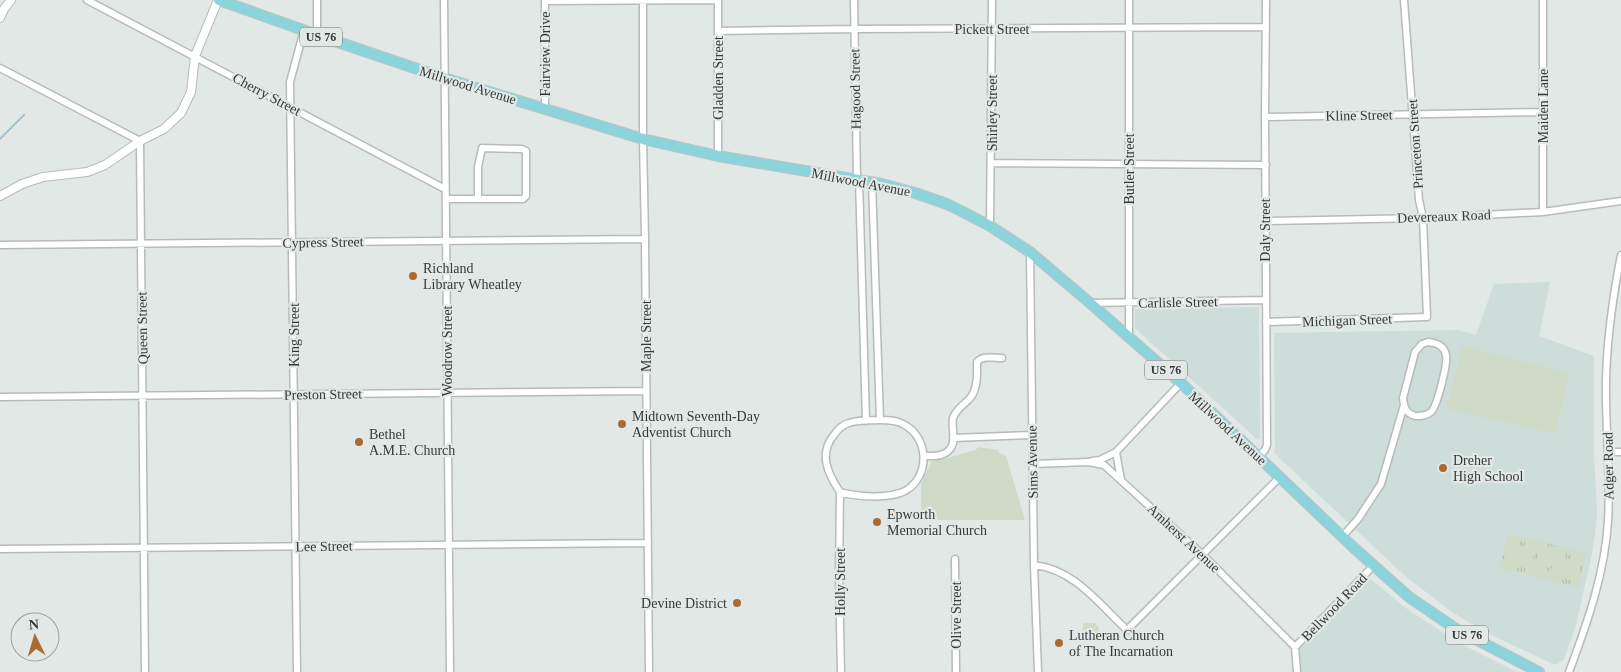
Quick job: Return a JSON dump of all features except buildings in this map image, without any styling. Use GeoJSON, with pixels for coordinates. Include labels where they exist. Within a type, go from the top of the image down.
{"type":"FeatureCollection","features":[{"type":"Feature","properties":{"kind":"main road","name":"Millwood Avenue"},"geometry":{"type":"LineString","coordinates":[[218,0],[317,36],[444,78],[643,139],[718,156],[858,179],[903,189],[946,204],[990,226],[1030,252],[1181,383],[1394,585],[1435,616],[1539,672]]}},
{"type":"Feature","properties":{"kind":"street"},"geometry":{"type":"LineString","coordinates":[[0,18],[11,0]]}},
{"type":"Feature","properties":{"kind":"street","name":"Cherry Street"},"geometry":{"type":"LineString","coordinates":[[87,0],[445,189]]}},
{"type":"Feature","properties":{"kind":"street"},"geometry":{"type":"LineString","coordinates":[[0,196],[22,184],[43,177],[87,172],[105,165],[140,141],[164,129],[181,113],[191,92],[195,56],[218,0]]}},
{"type":"Feature","properties":{"kind":"street"},"geometry":{"type":"LineString","coordinates":[[317,0],[317,36]]}},
{"type":"Feature","properties":{"kind":"street","name":"Woodrow Street"},"geometry":{"type":"LineString","coordinates":[[444,0],[450,672]]}},
{"type":"Feature","properties":{"kind":"street"},"geometry":{"type":"LineString","coordinates":[[545,0],[718,0]]}},
{"type":"Feature","properties":{"kind":"street","name":"Fairview Drive"},"geometry":{"type":"LineString","coordinates":[[545,0],[545,108]]}},
{"type":"Feature","properties":{"kind":"street","name":"Maple Street"},"geometry":{"type":"LineString","coordinates":[[643,0],[649,672]]}},
{"type":"Feature","properties":{"kind":"street","name":"Gladden Street"},"geometry":{"type":"LineString","coordinates":[[718,0],[718,156]]}},
{"type":"Feature","properties":{"kind":"street","name":"Hagood Street"},"geometry":{"type":"LineString","coordinates":[[854,0],[866,421]]}},
{"type":"Feature","properties":{"kind":"street","name":"Shirley Street"},"geometry":{"type":"LineString","coordinates":[[990,226],[992,0]]}},
{"type":"Feature","properties":{"kind":"street","name":"Butler Street"},"geometry":{"type":"LineString","coordinates":[[1129,0],[1129,337]]}},
{"type":"Feature","properties":{"kind":"street","name":"Daly Street"},"geometry":{"type":"LineString","coordinates":[[1259,456],[1267,445],[1266,0]]}},
{"type":"Feature","properties":{"kind":"street","name":"Princeton Street"},"geometry":{"type":"LineString","coordinates":[[1404,0],[1419,200],[1423,218],[1427,317]]}},
{"type":"Feature","properties":{"kind":"street","name":"Maiden Lane"},"geometry":{"type":"LineString","coordinates":[[1543,0],[1543,212]]}},
{"type":"Feature","properties":{"kind":"street","name":"Pickett Street"},"geometry":{"type":"LineString","coordinates":[[718,32],[854,29],[1266,27]]}},
{"type":"Feature","properties":{"kind":"street","name":"King Street"},"geometry":{"type":"LineString","coordinates":[[296,672],[290,82],[304,30]]}},
{"type":"Feature","properties":{"kind":"street"},"geometry":{"type":"LineString","coordinates":[[0,68],[140,141]]}},
{"type":"Feature","properties":{"kind":"street","name":"Kline Street"},"geometry":{"type":"LineString","coordinates":[[1265,117],[1542,112]]}},
{"type":"Feature","properties":{"kind":"street","name":"Queen Street"},"geometry":{"type":"LineString","coordinates":[[140,141],[145,672]]}},
{"type":"Feature","properties":{"kind":"street"},"geometry":{"type":"LineString","coordinates":[[446,199],[478,199],[523,199],[526,196],[526,151],[522,149],[482,148],[478,167],[478,199]]}},
{"type":"Feature","properties":{"kind":"street"},"geometry":{"type":"LineString","coordinates":[[992,163],[1266,165]]}},
{"type":"Feature","properties":{"kind":"street"},"geometry":{"type":"LineString","coordinates":[[872,182],[880,420]]}},
{"type":"Feature","properties":{"kind":"street","name":"Devereaux Road"},"geometry":{"type":"LineString","coordinates":[[1265,221],[1423,218],[1543,212],[1621,201]]}},
{"type":"Feature","properties":{"kind":"street","name":"Cypress Street"},"geometry":{"type":"LineString","coordinates":[[0,245],[645,239]]}},
{"type":"Feature","properties":{"kind":"street","name":"Sims Avenue"},"geometry":{"type":"LineString","coordinates":[[1030,252],[1034,565],[1038,672]]}},
{"type":"Feature","properties":{"kind":"street","name":"Adger Road"},"geometry":{"type":"LineString","coordinates":[[1569,672],[1595,596],[1605,548],[1608,522],[1606,367],[1610,317],[1621,255]]}},
{"type":"Feature","properties":{"kind":"street","name":"Carlisle Street"},"geometry":{"type":"LineString","coordinates":[[1090,303],[1266,300]]}},
{"type":"Feature","properties":{"kind":"street","name":"Michigan Street"},"geometry":{"type":"LineString","coordinates":[[1266,322],[1427,317]]}},
{"type":"Feature","properties":{"kind":"street"},"geometry":{"type":"LineString","coordinates":[[1342,537],[1354,525],[1381,484],[1404,405],[1403,398],[1415,352],[1422,344],[1428,342],[1440,345],[1444,349],[1446,360],[1435,407],[1428,414],[1415,416],[1410,414],[1404,405]]}},
{"type":"Feature","properties":{"kind":"street"},"geometry":{"type":"LineString","coordinates":[[925,456],[944,455],[951,448],[953,419],[957,411],[972,396],[977,382],[978,360],[982,358],[1002,358]]}},
{"type":"Feature","properties":{"kind":"street"},"geometry":{"type":"LineString","coordinates":[[1088,462],[1100,460],[1116,452],[1181,383]]}},
{"type":"Feature","properties":{"kind":"street","name":"Preston Street"},"geometry":{"type":"LineString","coordinates":[[0,397],[646,390]]}},
{"type":"Feature","properties":{"kind":"street"},"geometry":{"type":"LineString","coordinates":[[880,420],[894,420],[911,429],[917,435],[925,456],[920,476],[915,483],[897,494],[853,496],[840,492],[828,474],[825,452],[830,440],[840,428],[850,422],[880,420]]}},
{"type":"Feature","properties":{"kind":"street"},"geometry":{"type":"LineString","coordinates":[[953,438],[1032,435]]}},
{"type":"Feature","properties":{"kind":"street"},"geometry":{"type":"LineString","coordinates":[[1116,452],[1121,480]]}},
{"type":"Feature","properties":{"kind":"street"},"geometry":{"type":"LineString","coordinates":[[1608,452],[1621,452]]}},
{"type":"Feature","properties":{"kind":"street","name":"Amherst Avenue"},"geometry":{"type":"LineString","coordinates":[[1033,464],[1088,462],[1104,465],[1203,555],[1295,647]]}},
{"type":"Feature","properties":{"kind":"street"},"geometry":{"type":"LineString","coordinates":[[1034,565],[1049,567],[1060,572],[1086,589],[1127,630],[1280,477]]}},
{"type":"Feature","properties":{"kind":"street","name":"Holly Street"},"geometry":{"type":"LineString","coordinates":[[840,492],[841,672]]}},
{"type":"Feature","properties":{"kind":"street","name":"Lee Street"},"geometry":{"type":"LineString","coordinates":[[0,549],[648,543]]}},
{"type":"Feature","properties":{"kind":"street","name":"Olive Street"},"geometry":{"type":"LineString","coordinates":[[955,559],[956,672]]}},
{"type":"Feature","properties":{"kind":"street","name":"Bellwood Road"},"geometry":{"type":"LineString","coordinates":[[1295,647],[1373,566]]}},
{"type":"Feature","properties":{"kind":"street"},"geometry":{"type":"LineString","coordinates":[[1295,647],[1297,672]]}},
{"type":"Feature","properties":{"kind":"shaded area","name":"Dreher High School"},"geometry":{"type":"Polygon","coordinates":[[[1550,282],[1539,336],[1594,356],[1594,454],[1597,511],[1591,559],[1575,629],[1564,659],[1557,664],[1553,664],[1498,638],[1448,609],[1404,575],[1274,453],[1274,333],[1458,330],[1476,335],[1494,284],[1550,282]]]}},
{"type":"Feature","properties":{"kind":"shaded area"},"geometry":{"type":"Polygon","coordinates":[[[1259,307],[1260,438],[1258,440],[1135,328],[1135,309],[1259,307]]]}},
{"type":"Feature","properties":{"kind":"shaded area"},"geometry":{"type":"Polygon","coordinates":[[[1368,577],[1411,612],[1463,645],[1517,672],[1301,672],[1299,646],[1368,577]]]}},
{"type":"Feature","properties":{"kind":"green space"},"geometry":{"type":"Polygon","coordinates":[[[1462,346],[1570,373],[1555,434],[1446,408],[1462,346]]]}},
{"type":"Feature","properties":{"kind":"green space"},"geometry":{"type":"Polygon","coordinates":[[[979,447],[998,450],[999,453],[1006,456],[1025,520],[921,520],[921,484],[932,461],[975,450],[979,447]]]}},
{"type":"Feature","properties":{"kind":"green space"},"geometry":{"type":"Polygon","coordinates":[[[1508,534],[1587,553],[1578,587],[1500,568],[1508,534]]]}},
{"type":"Feature","properties":{"kind":"green space"},"geometry":{"type":"Polygon","coordinates":[[[1510,540],[1520,543],[1515,565],[1504,563],[1510,540]]]}},
{"type":"Feature","properties":{"kind":"green space"},"geometry":{"type":"Polygon","coordinates":[[[1525,544],[1536,547],[1530,569],[1520,567],[1525,544]]]}},
{"type":"Feature","properties":{"kind":"green space"},"geometry":{"type":"Polygon","coordinates":[[[1541,548],[1551,551],[1545,573],[1535,570],[1541,548]]]}},
{"type":"Feature","properties":{"kind":"green space"},"geometry":{"type":"Polygon","coordinates":[[[1556,552],[1566,555],[1561,577],[1550,574],[1556,552]]]}},
{"type":"Feature","properties":{"kind":"green space"},"geometry":{"type":"Polygon","coordinates":[[[1571,556],[1582,559],[1576,581],[1566,578],[1571,556]]]}},
{"type":"Feature","properties":{"kind":"green space"},"geometry":{"type":"Polygon","coordinates":[[[1083,623],[1095,623],[1099,628],[1099,640],[1083,640],[1083,623]]]}},
{"type":"Feature","properties":{"kind":"waterway"},"geometry":{"type":"LineString","coordinates":[[0,139],[24,115]]}},
{"type":"Feature","properties":{"kind":"place","name":"Richland Library Wheatley"},"geometry":{"type":"Point","coordinates":[413,276]}},
{"type":"Feature","properties":{"kind":"place","name":"Midtown Seventh-Day Adventist Church"},"geometry":{"type":"Point","coordinates":[622,424]}},
{"type":"Feature","properties":{"kind":"place","name":"Bethel A.M.E. Church"},"geometry":{"type":"Point","coordinates":[359,442]}},
{"type":"Feature","properties":{"kind":"place","name":"Dreher High School"},"geometry":{"type":"Point","coordinates":[1443,468]}},
{"type":"Feature","properties":{"kind":"place","name":"Epworth Memorial Church"},"geometry":{"type":"Point","coordinates":[877,522]}},
{"type":"Feature","properties":{"kind":"place","name":"Devine District"},"geometry":{"type":"Point","coordinates":[737,603]}},
{"type":"Feature","properties":{"kind":"place","name":"Lutheran Church of The Incarnation"},"geometry":{"type":"Point","coordinates":[1059,643]}}]}
